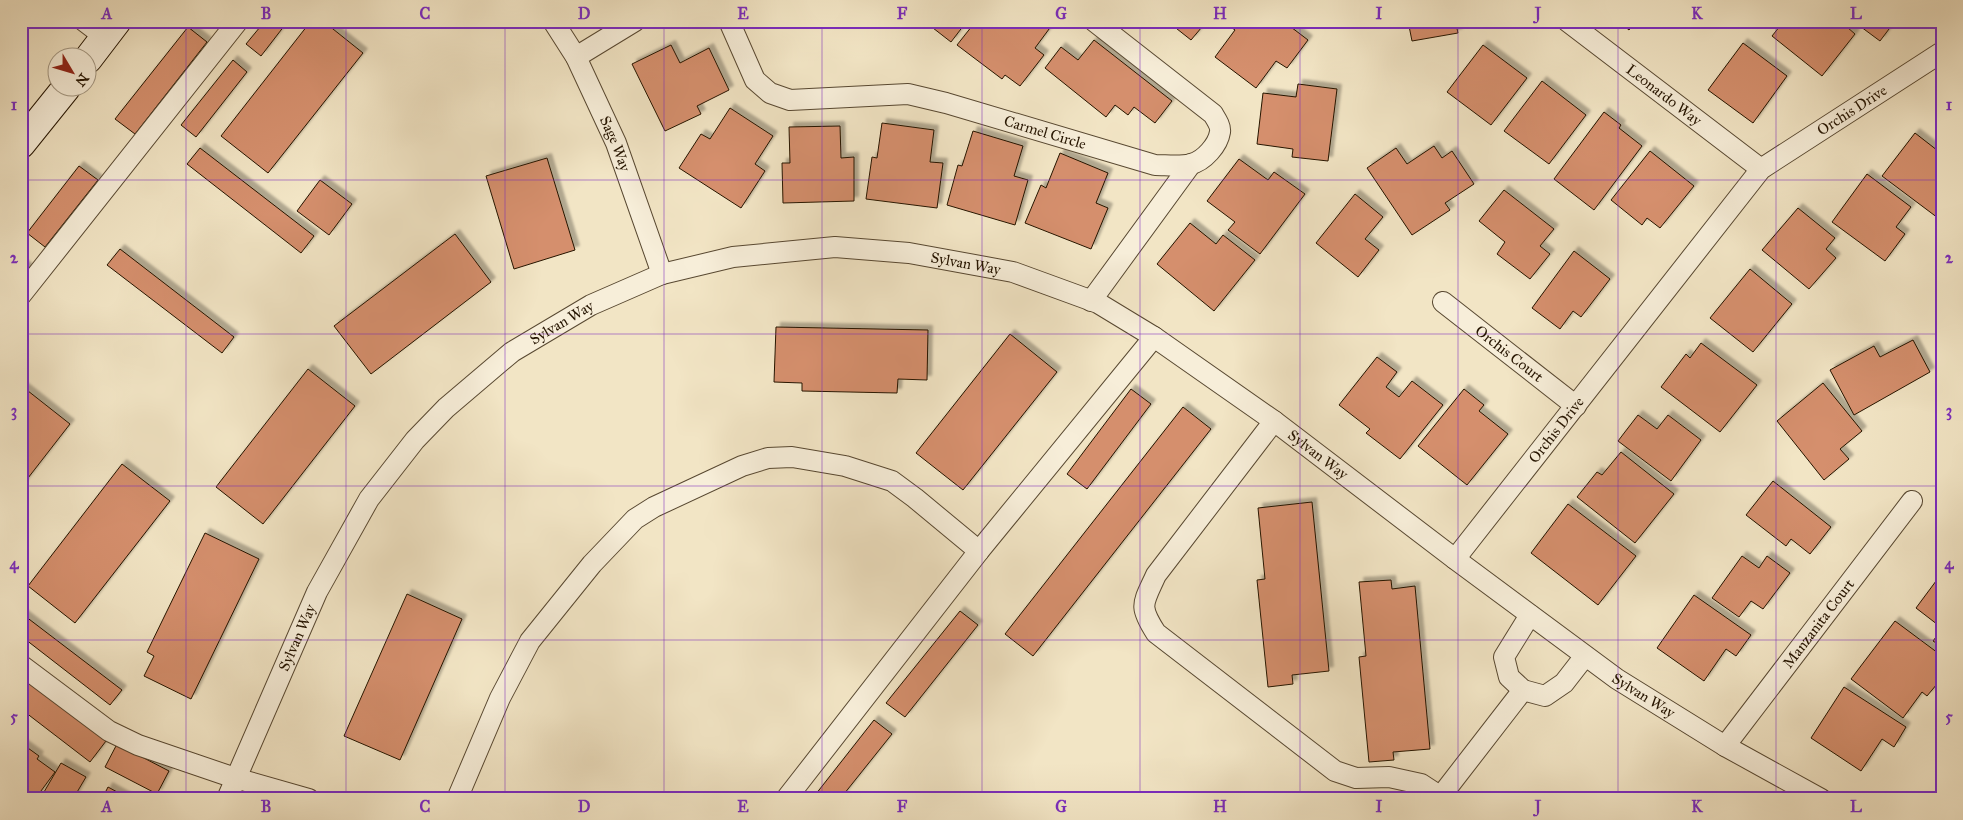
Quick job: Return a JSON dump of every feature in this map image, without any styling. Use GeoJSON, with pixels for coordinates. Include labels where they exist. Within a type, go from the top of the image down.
{"type":"FeatureCollection","features":[{"type":"Feature","properties":{"kind":"street"},"geometry":{"type":"LineString","coordinates":[[21,295],[238,21]]}},
{"type":"Feature","properties":{"kind":"street","name":"Sage Way"},"geometry":{"type":"LineString","coordinates":[[553,21],[576,57],[616,143],[662,274]]}},
{"type":"Feature","properties":{"kind":"street"},"geometry":{"type":"LineString","coordinates":[[576,57],[635,21]]}},
{"type":"Feature","properties":{"kind":"street","name":"Carmel Circle"},"geometry":{"type":"LineString","coordinates":[[729,21],[755,80],[770,94],[790,100],[908,94],[946,103],[1155,165],[1190,164]]}},
{"type":"Feature","properties":{"kind":"street"},"geometry":{"type":"LineString","coordinates":[[1091,301],[1190,164],[1202,159],[1214,146],[1220,132],[1219,124],[1213,114],[1094,21]]}},
{"type":"Feature","properties":{"kind":"street","name":"Leonardo Way"},"geometry":{"type":"LineString","coordinates":[[1567,21],[1761,169]]}},
{"type":"Feature","properties":{"kind":"street"},"geometry":{"type":"LineString","coordinates":[[93,48],[102,27]]}},
{"type":"Feature","properties":{"kind":"street","name":"Orchis Drive"},"geometry":{"type":"LineString","coordinates":[[1455,559],[1761,169],[1942,52]]}},
{"type":"Feature","properties":{"kind":"street"},"geometry":{"type":"LineString","coordinates":[[21,144],[58,98]]}},
{"type":"Feature","properties":{"kind":"street","name":"Sylvan Way"},"geometry":{"type":"LineString","coordinates":[[227,799],[317,592],[369,499],[415,440],[446,408],[512,352],[590,305],[662,274],[733,257],[835,247],[909,253],[1013,272],[1091,301],[1154,337],[1274,421],[1617,679],[1725,746],[1821,799]]}},
{"type":"Feature","properties":{"kind":"street","name":"Orchis Court"},"geometry":{"type":"LineString","coordinates":[[1443,302],[1576,406]]}},
{"type":"Feature","properties":{"kind":"street"},"geometry":{"type":"LineString","coordinates":[[786,799],[979,551],[1154,337]]}},
{"type":"Feature","properties":{"kind":"street"},"geometry":{"type":"LineString","coordinates":[[1274,421],[1156,576],[1144,601],[1145,615],[1156,632],[1335,770],[1356,778],[1389,777],[1421,784],[1443,797],[1522,690]]}},
{"type":"Feature","properties":{"kind":"street"},"geometry":{"type":"LineString","coordinates":[[457,799],[500,698],[530,641],[592,564],[635,519],[654,507],[698,486],[742,466],[768,458],[792,457],[845,466],[892,481],[979,551]]}},
{"type":"Feature","properties":{"kind":"street","name":"Manzanita Court"},"geometry":{"type":"LineString","coordinates":[[1725,746],[1912,501]]}},
{"type":"Feature","properties":{"kind":"street"},"geometry":{"type":"LineString","coordinates":[[1530,615],[1504,657],[1509,677],[1522,690],[1545,696],[1564,683],[1585,656]]}},
{"type":"Feature","properties":{"kind":"street"},"geometry":{"type":"LineString","coordinates":[[21,665],[108,731],[138,745],[235,778],[308,799]]}},
{"type":"Feature","properties":{"kind":"building"},"geometry":{"type":"Polygon","coordinates":[[[265,21],[288,21],[261,56],[246,44],[265,21]]]}},
{"type":"Feature","properties":{"kind":"building"},"geometry":{"type":"Polygon","coordinates":[[[311,21],[323,21],[363,53],[268,173],[221,136],[311,21]]]}},
{"type":"Feature","properties":{"kind":"building"},"geometry":{"type":"Polygon","coordinates":[[[924,21],[967,21],[951,42],[924,21]]]}},
{"type":"Feature","properties":{"kind":"building"},"geometry":{"type":"Polygon","coordinates":[[[976,21],[1055,21],[1035,48],[1044,55],[1020,86],[1005,75],[1002,79],[957,45],[976,21]]]}},
{"type":"Feature","properties":{"kind":"building"},"geometry":{"type":"Polygon","coordinates":[[[1167,21],[1207,21],[1191,40],[1167,21]]]}},
{"type":"Feature","properties":{"kind":"building"},"geometry":{"type":"Polygon","coordinates":[[[1231,21],[1283,21],[1308,40],[1287,68],[1276,61],[1256,88],[1215,57],[1235,30],[1228,25],[1231,21]]]}},
{"type":"Feature","properties":{"kind":"building"},"geometry":{"type":"Polygon","coordinates":[[[1408,21],[1470,21],[1456,24],[1458,33],[1412,41],[1408,21]]]}},
{"type":"Feature","properties":{"kind":"building"},"geometry":{"type":"Polygon","coordinates":[[[1618,21],[1636,21],[1629,30],[1618,21]]]}},
{"type":"Feature","properties":{"kind":"building"},"geometry":{"type":"Polygon","coordinates":[[[1784,21],[1840,21],[1855,34],[1822,76],[1772,36],[1784,21]]]}},
{"type":"Feature","properties":{"kind":"building"},"geometry":{"type":"Polygon","coordinates":[[[1853,21],[1895,21],[1880,41],[1853,21]]]}},
{"type":"Feature","properties":{"kind":"building"},"geometry":{"type":"Polygon","coordinates":[[[188,27],[207,42],[135,134],[115,119],[188,27]]]}},
{"type":"Feature","properties":{"kind":"building"},"geometry":{"type":"Polygon","coordinates":[[[1094,40],[1172,101],[1155,123],[1134,107],[1128,115],[1115,105],[1106,117],[1045,68],[1061,47],[1078,60],[1094,40]]]}},
{"type":"Feature","properties":{"kind":"building"},"geometry":{"type":"Polygon","coordinates":[[[1743,43],[1787,76],[1753,123],[1708,90],[1743,43]]]}},
{"type":"Feature","properties":{"kind":"building"},"geometry":{"type":"Polygon","coordinates":[[[671,45],[680,63],[709,48],[729,90],[697,106],[701,114],[665,131],[632,64],[671,45]]]}},
{"type":"Feature","properties":{"kind":"building"},"geometry":{"type":"Polygon","coordinates":[[[1483,45],[1527,78],[1491,125],[1447,92],[1483,45]]]}},
{"type":"Feature","properties":{"kind":"building"},"geometry":{"type":"Polygon","coordinates":[[[233,60],[247,72],[196,137],[181,125],[233,60]]]}},
{"type":"Feature","properties":{"kind":"building"},"geometry":{"type":"Polygon","coordinates":[[[1542,81],[1586,115],[1549,164],[1504,131],[1542,81]]]}},
{"type":"Feature","properties":{"kind":"building"},"geometry":{"type":"Polygon","coordinates":[[[1298,84],[1337,89],[1328,161],[1292,157],[1293,149],[1257,144],[1263,93],[1296,97],[1298,84]]]}},
{"type":"Feature","properties":{"kind":"building"},"geometry":{"type":"Polygon","coordinates":[[[730,108],[773,136],[755,164],[765,171],[741,208],[679,168],[701,134],[710,139],[730,108]]]}},
{"type":"Feature","properties":{"kind":"building"},"geometry":{"type":"Polygon","coordinates":[[[1604,112],[1621,125],[1619,128],[1642,146],[1594,210],[1554,179],[1604,112]]]}},
{"type":"Feature","properties":{"kind":"building"},"geometry":{"type":"Polygon","coordinates":[[[882,123],[934,130],[930,162],[943,163],[937,208],[866,199],[872,157],[877,158],[882,123]]]}},
{"type":"Feature","properties":{"kind":"building"},"geometry":{"type":"Polygon","coordinates":[[[840,126],[841,158],[854,157],[854,201],[783,203],[782,163],[790,163],[789,127],[840,126]]]}},
{"type":"Feature","properties":{"kind":"building"},"geometry":{"type":"Polygon","coordinates":[[[973,131],[1023,146],[1014,176],[1028,180],[1015,225],[947,205],[958,165],[962,166],[973,131]]]}},
{"type":"Feature","properties":{"kind":"building"},"geometry":{"type":"Polygon","coordinates":[[[1915,133],[1942,154],[1942,221],[1882,176],[1915,133]]]}},
{"type":"Feature","properties":{"kind":"building"},"geometry":{"type":"Polygon","coordinates":[[[1434,146],[1442,158],[1452,151],[1474,184],[1445,203],[1450,210],[1412,235],[1367,168],[1396,148],[1407,164],[1434,146]]]}},
{"type":"Feature","properties":{"kind":"building"},"geometry":{"type":"Polygon","coordinates":[[[200,148],[314,236],[301,253],[187,164],[200,148]]]}},
{"type":"Feature","properties":{"kind":"building"},"geometry":{"type":"Polygon","coordinates":[[[1650,151],[1694,186],[1660,228],[1647,218],[1642,225],[1611,200],[1650,151]]]}},
{"type":"Feature","properties":{"kind":"building"},"geometry":{"type":"Polygon","coordinates":[[[1060,153],[1108,173],[1096,203],[1108,208],[1091,249],[1025,223],[1041,185],[1046,188],[1060,153]]]}},
{"type":"Feature","properties":{"kind":"building"},"geometry":{"type":"Polygon","coordinates":[[[547,158],[575,250],[514,269],[486,176],[547,158]]]}},
{"type":"Feature","properties":{"kind":"building"},"geometry":{"type":"Polygon","coordinates":[[[1239,159],[1268,180],[1274,172],[1305,194],[1260,254],[1228,230],[1235,222],[1207,201],[1239,159]]]}},
{"type":"Feature","properties":{"kind":"building"},"geometry":{"type":"Polygon","coordinates":[[[79,166],[98,180],[45,247],[27,233],[79,166]]]}},
{"type":"Feature","properties":{"kind":"building"},"geometry":{"type":"Polygon","coordinates":[[[1867,174],[1911,207],[1896,227],[1905,234],[1885,261],[1832,222],[1867,174]]]}},
{"type":"Feature","properties":{"kind":"building"},"geometry":{"type":"Polygon","coordinates":[[[320,180],[352,204],[329,235],[297,211],[320,180]]]}},
{"type":"Feature","properties":{"kind":"building"},"geometry":{"type":"Polygon","coordinates":[[[1504,190],[1554,229],[1540,246],[1550,254],[1530,279],[1497,254],[1505,242],[1479,221],[1504,190]]]}},
{"type":"Feature","properties":{"kind":"building"},"geometry":{"type":"Polygon","coordinates":[[[1355,194],[1383,217],[1365,239],[1379,250],[1358,277],[1316,243],[1355,194]]]}},
{"type":"Feature","properties":{"kind":"building"},"geometry":{"type":"Polygon","coordinates":[[[1798,208],[1835,238],[1826,249],[1836,258],[1809,289],[1762,250],[1798,208]]]}},
{"type":"Feature","properties":{"kind":"building"},"geometry":{"type":"Polygon","coordinates":[[[1190,223],[1216,244],[1223,235],[1255,260],[1214,311],[1157,264],[1190,223]]]}},
{"type":"Feature","properties":{"kind":"building"},"geometry":{"type":"Polygon","coordinates":[[[455,234],[491,282],[371,374],[334,326],[455,234]]]}},
{"type":"Feature","properties":{"kind":"building"},"geometry":{"type":"Polygon","coordinates":[[[120,249],[234,337],[222,353],[107,265],[120,249]]]}},
{"type":"Feature","properties":{"kind":"building"},"geometry":{"type":"Polygon","coordinates":[[[1574,251],[1610,279],[1581,317],[1573,311],[1560,329],[1532,308],[1574,251]]]}},
{"type":"Feature","properties":{"kind":"building"},"geometry":{"type":"Polygon","coordinates":[[[21,263],[29,269],[21,279],[21,263]]]}},
{"type":"Feature","properties":{"kind":"building"},"geometry":{"type":"Polygon","coordinates":[[[1750,269],[1792,304],[1753,352],[1710,318],[1750,269]]]}},
{"type":"Feature","properties":{"kind":"building"},"geometry":{"type":"Polygon","coordinates":[[[776,327],[928,330],[927,380],[898,379],[897,393],[802,391],[802,383],[774,382],[776,327]]]}},
{"type":"Feature","properties":{"kind":"building"},"geometry":{"type":"Polygon","coordinates":[[[1010,334],[1057,372],[963,490],[916,453],[1010,334]]]}},
{"type":"Feature","properties":{"kind":"building"},"geometry":{"type":"Polygon","coordinates":[[[1913,340],[1930,372],[1854,415],[1830,370],[1874,346],[1880,357],[1913,340]]]}},
{"type":"Feature","properties":{"kind":"building"},"geometry":{"type":"Polygon","coordinates":[[[1701,343],[1757,385],[1720,432],[1661,387],[1686,354],[1690,358],[1701,343]]]}},
{"type":"Feature","properties":{"kind":"building"},"geometry":{"type":"Polygon","coordinates":[[[1377,357],[1397,372],[1386,387],[1399,397],[1412,381],[1443,405],[1400,459],[1366,433],[1370,429],[1339,405],[1377,357]]]}},
{"type":"Feature","properties":{"kind":"building"},"geometry":{"type":"Polygon","coordinates":[[[308,369],[355,406],[263,524],[216,487],[308,369]]]}},
{"type":"Feature","properties":{"kind":"building"},"geometry":{"type":"Polygon","coordinates":[[[1823,383],[1862,431],[1840,449],[1849,459],[1824,480],[1777,421],[1823,383]]]}},
{"type":"Feature","properties":{"kind":"building"},"geometry":{"type":"Polygon","coordinates":[[[23,387],[70,424],[21,487],[21,390],[23,387]]]}},
{"type":"Feature","properties":{"kind":"building"},"geometry":{"type":"Polygon","coordinates":[[[1131,389],[1151,404],[1087,489],[1067,474],[1131,389]]]}},
{"type":"Feature","properties":{"kind":"building"},"geometry":{"type":"Polygon","coordinates":[[[1464,389],[1484,405],[1479,411],[1508,434],[1467,485],[1418,446],[1464,389]]]}},
{"type":"Feature","properties":{"kind":"building"},"geometry":{"type":"Polygon","coordinates":[[[1183,407],[1211,429],[1033,656],[1005,634],[1183,407]]]}},
{"type":"Feature","properties":{"kind":"building"},"geometry":{"type":"Polygon","coordinates":[[[1638,415],[1657,429],[1668,415],[1701,440],[1671,481],[1618,441],[1638,415]]]}},
{"type":"Feature","properties":{"kind":"building"},"geometry":{"type":"Polygon","coordinates":[[[1621,452],[1674,494],[1635,543],[1577,497],[1597,472],[1602,475],[1621,452]]]}},
{"type":"Feature","properties":{"kind":"building"},"geometry":{"type":"Polygon","coordinates":[[[122,464],[170,501],[75,623],[28,586],[122,464]]]}},
{"type":"Feature","properties":{"kind":"building"},"geometry":{"type":"Polygon","coordinates":[[[1773,481],[1831,527],[1810,554],[1791,539],[1786,546],[1746,515],[1773,481]]]}},
{"type":"Feature","properties":{"kind":"building"},"geometry":{"type":"Polygon","coordinates":[[[1312,502],[1329,671],[1292,675],[1293,684],[1268,687],[1257,580],[1265,579],[1258,508],[1312,502]]]}},
{"type":"Feature","properties":{"kind":"building"},"geometry":{"type":"Polygon","coordinates":[[[1568,504],[1636,556],[1598,605],[1531,553],[1568,504]]]}},
{"type":"Feature","properties":{"kind":"building"},"geometry":{"type":"Polygon","coordinates":[[[205,533],[259,559],[191,699],[144,676],[154,656],[147,652],[205,533]]]}},
{"type":"Feature","properties":{"kind":"building"},"geometry":{"type":"Polygon","coordinates":[[[1742,556],[1759,568],[1767,556],[1790,573],[1763,609],[1751,601],[1739,617],[1712,598],[1742,556]]]}},
{"type":"Feature","properties":{"kind":"building"},"geometry":{"type":"Polygon","coordinates":[[[1942,573],[1942,628],[1916,608],[1942,573]]]}},
{"type":"Feature","properties":{"kind":"building"},"geometry":{"type":"Polygon","coordinates":[[[1391,580],[1392,589],[1415,586],[1430,749],[1393,752],[1394,760],[1369,762],[1359,657],[1366,656],[1359,582],[1391,580]]]}},
{"type":"Feature","properties":{"kind":"building"},"geometry":{"type":"Polygon","coordinates":[[[407,594],[462,619],[400,760],[344,736],[407,594]]]}},
{"type":"Feature","properties":{"kind":"building"},"geometry":{"type":"Polygon","coordinates":[[[1694,595],[1751,635],[1736,656],[1726,649],[1704,681],[1657,648],[1694,595]]]}},
{"type":"Feature","properties":{"kind":"building"},"geometry":{"type":"Polygon","coordinates":[[[960,611],[978,625],[905,717],[886,703],[960,611]]]}},
{"type":"Feature","properties":{"kind":"building"},"geometry":{"type":"Polygon","coordinates":[[[21,613],[122,690],[110,705],[21,636],[21,613]]]}},
{"type":"Feature","properties":{"kind":"building"},"geometry":{"type":"Polygon","coordinates":[[[1895,621],[1942,656],[1942,678],[1927,696],[1922,692],[1903,718],[1851,679],[1895,621]]]}},
{"type":"Feature","properties":{"kind":"building"},"geometry":{"type":"Polygon","coordinates":[[[1942,629],[1942,647],[1933,641],[1942,629]]]}},
{"type":"Feature","properties":{"kind":"building"},"geometry":{"type":"Polygon","coordinates":[[[21,677],[106,741],[90,762],[21,709],[21,677]]]}},
{"type":"Feature","properties":{"kind":"building"},"geometry":{"type":"Polygon","coordinates":[[[1844,687],[1906,727],[1894,747],[1882,739],[1861,771],[1811,738],[1844,687]]]}},
{"type":"Feature","properties":{"kind":"building"},"geometry":{"type":"Polygon","coordinates":[[[874,720],[892,734],[840,799],[812,799],[874,720]]]}},
{"type":"Feature","properties":{"kind":"building"},"geometry":{"type":"Polygon","coordinates":[[[21,743],[39,756],[37,759],[55,772],[35,799],[21,799],[21,743]]]}},
{"type":"Feature","properties":{"kind":"building"},"geometry":{"type":"Polygon","coordinates":[[[117,744],[169,771],[157,794],[105,767],[117,744]]]}},
{"type":"Feature","properties":{"kind":"building"},"geometry":{"type":"Polygon","coordinates":[[[61,763],[86,777],[73,799],[56,799],[44,792],[61,763]]]}},
{"type":"Feature","properties":{"kind":"building"},"geometry":{"type":"Polygon","coordinates":[[[108,787],[130,799],[102,799],[108,787]]]}}]}
